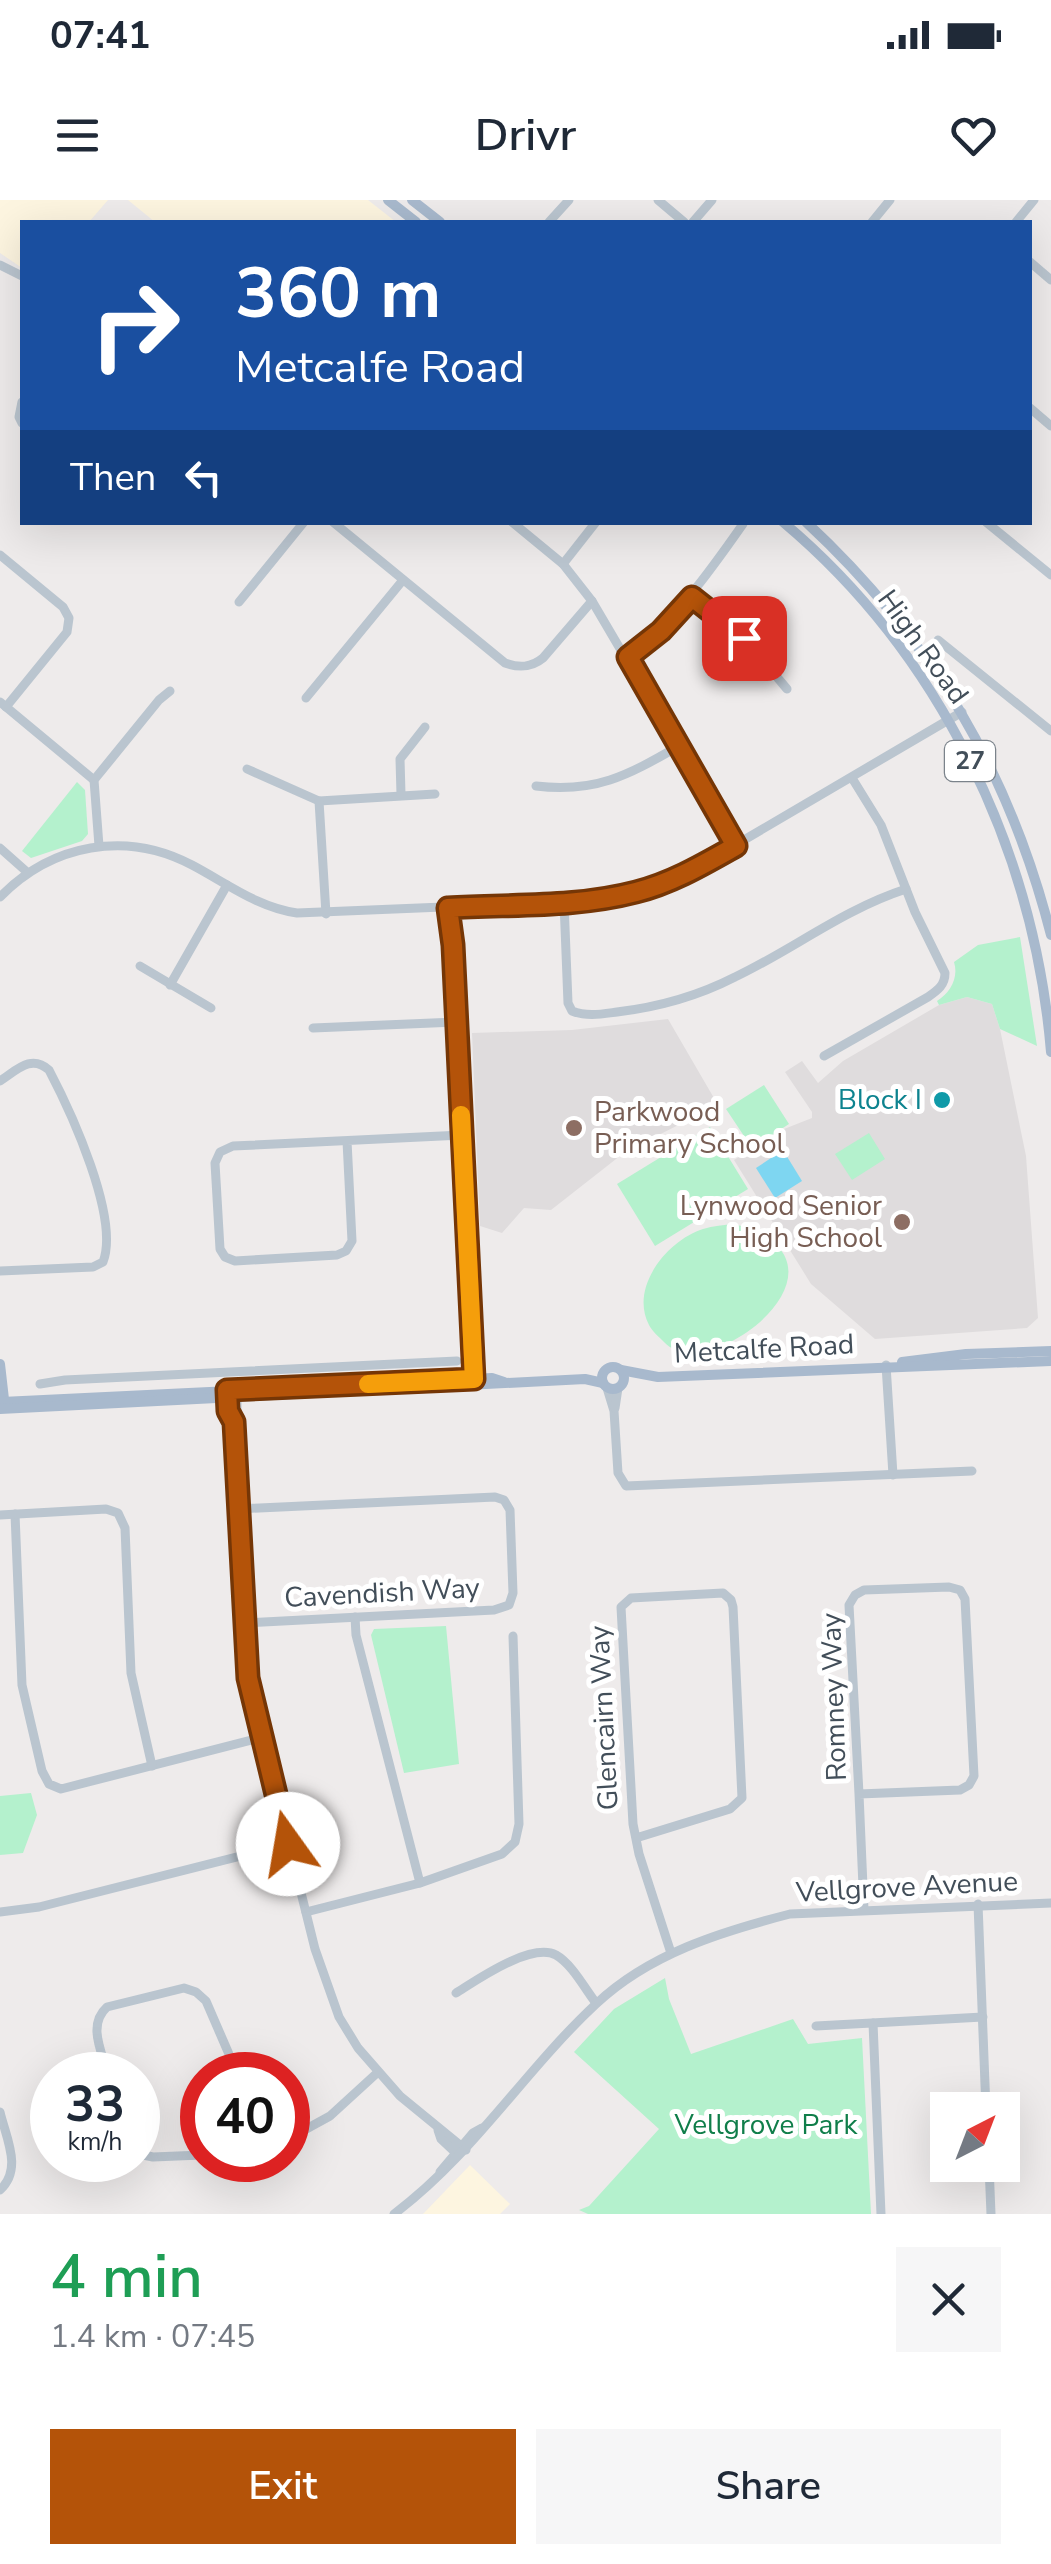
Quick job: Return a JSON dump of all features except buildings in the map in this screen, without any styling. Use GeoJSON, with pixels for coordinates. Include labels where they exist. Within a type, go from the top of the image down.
{"type":"FeatureCollection","features":[{"type":"Feature","properties":{"kind":"main road"},"geometry":{"type":"LineString","coordinates":[[388,200],[413,220]]}},
{"type":"Feature","properties":{"kind":"main road"},"geometry":{"type":"LineString","coordinates":[[412,200],[437,220]]}},
{"type":"Feature","properties":{"kind":"main road","name":"High Road"},"geometry":{"type":"LineString","coordinates":[[786,525],[867,605],[908,657],[979,779],[1021,888],[1041,970],[1051,1052]]}},
{"type":"Feature","properties":{"kind":"main road","name":"High Road"},"geometry":{"type":"LineString","coordinates":[[809,525],[881,598],[922,650],[962,712],[994,770],[1021,832],[1051,935]]}},
{"type":"Feature","properties":{"kind":"main road","name":"Metcalfe Road"},"geometry":{"type":"LineString","coordinates":[[886,1365],[936,1356],[1051,1351]]}},
{"type":"Feature","properties":{"kind":"main road","name":"Metcalfe Road"},"geometry":{"type":"LineString","coordinates":[[2,1405],[474,1383],[585,1379],[610,1383],[644,1376],[1051,1360]]}},
{"type":"Feature","properties":{"kind":"main road"},"geometry":{"type":"LineString","coordinates":[[0,1364],[2,1405]]}},
{"type":"Feature","properties":{"kind":"main road","name":"Metcalfe Road"},"geometry":{"type":"LineString","coordinates":[[610,1383],[612,1366],[644,1376]]}},
{"type":"Feature","properties":{"kind":"main road"},"geometry":{"type":"LineString","coordinates":[[610,1383],[624,1376],[621,1370]]}},
{"type":"Feature","properties":{"kind":"street"},"geometry":{"type":"LineString","coordinates":[[551,220],[569,200]]}},
{"type":"Feature","properties":{"kind":"street"},"geometry":{"type":"LineString","coordinates":[[658,200],[682,220]]}},
{"type":"Feature","properties":{"kind":"street"},"geometry":{"type":"LineString","coordinates":[[694,220],[712,200]]}},
{"type":"Feature","properties":{"kind":"street"},"geometry":{"type":"LineString","coordinates":[[874,220],[890,200]]}},
{"type":"Feature","properties":{"kind":"street"},"geometry":{"type":"LineString","coordinates":[[1018,220],[1034,200]]}},
{"type":"Feature","properties":{"kind":"street"},"geometry":{"type":"LineString","coordinates":[[1032,264],[1051,280]]}},
{"type":"Feature","properties":{"kind":"street"},"geometry":{"type":"LineString","coordinates":[[1032,410],[1051,426]]}},
{"type":"Feature","properties":{"kind":"street"},"geometry":{"type":"LineString","coordinates":[[239,602],[302,525]]}},
{"type":"Feature","properties":{"kind":"street"},"geometry":{"type":"LineString","coordinates":[[337,525],[516,667],[536,664],[543,658],[592,601]]}},
{"type":"Feature","properties":{"kind":"street"},"geometry":{"type":"LineString","coordinates":[[516,525],[563,564],[592,601],[736,846]]}},
{"type":"Feature","properties":{"kind":"street"},"geometry":{"type":"LineString","coordinates":[[563,564],[594,525]]}},
{"type":"Feature","properties":{"kind":"street"},"geometry":{"type":"LineString","coordinates":[[628,657],[661,631],[692,597],[743,525]]}},
{"type":"Feature","properties":{"kind":"street"},"geometry":{"type":"LineString","coordinates":[[990,525],[1051,575]]}},
{"type":"Feature","properties":{"kind":"street"},"geometry":{"type":"LineString","coordinates":[[0,555],[70,618],[67,632],[3,704],[94,780]]}},
{"type":"Feature","properties":{"kind":"street"},"geometry":{"type":"LineString","coordinates":[[306,698],[403,580]]}},
{"type":"Feature","properties":{"kind":"street"},"geometry":{"type":"LineString","coordinates":[[692,597],[744,638],[786,689]]}},
{"type":"Feature","properties":{"kind":"street"},"geometry":{"type":"LineString","coordinates":[[938,640],[1051,731]]}},
{"type":"Feature","properties":{"kind":"street"},"geometry":{"type":"LineString","coordinates":[[99,846],[94,780],[170,691]]}},
{"type":"Feature","properties":{"kind":"street"},"geometry":{"type":"LineString","coordinates":[[0,896],[27,872],[72,851],[99,846],[144,848],[170,855],[260,904],[279,910],[326,914],[451,908],[564,902],[636,892],[691,872],[962,712]]}},
{"type":"Feature","properties":{"kind":"street"},"geometry":{"type":"LineString","coordinates":[[402,794],[400,759],[424,727]]}},
{"type":"Feature","properties":{"kind":"street"},"geometry":{"type":"LineString","coordinates":[[536,786],[576,788],[613,782],[677,747]]}},
{"type":"Feature","properties":{"kind":"street"},"geometry":{"type":"LineString","coordinates":[[247,769],[319,801],[435,794]]}},
{"type":"Feature","properties":{"kind":"street"},"geometry":{"type":"LineString","coordinates":[[824,1056],[928,997],[945,980],[945,972],[880,826],[852,778]]}},
{"type":"Feature","properties":{"kind":"street"},"geometry":{"type":"LineString","coordinates":[[319,801],[326,914]]}},
{"type":"Feature","properties":{"kind":"street"},"geometry":{"type":"LineString","coordinates":[[0,848],[27,872]]}},
{"type":"Feature","properties":{"kind":"street"},"geometry":{"type":"LineString","coordinates":[[170,984],[227,886]]}},
{"type":"Feature","properties":{"kind":"street"},"geometry":{"type":"LineString","coordinates":[[564,902],[568,1003],[572,1011],[591,1015],[660,1006],[694,994],[736,977],[854,908],[906,889]]}},
{"type":"Feature","properties":{"kind":"street"},"geometry":{"type":"LineString","coordinates":[[451,908],[474,1383]]}},
{"type":"Feature","properties":{"kind":"street"},"geometry":{"type":"LineString","coordinates":[[140,966],[211,1008]]}},
{"type":"Feature","properties":{"kind":"street"},"geometry":{"type":"LineString","coordinates":[[313,1028],[456,1022]]}},
{"type":"Feature","properties":{"kind":"street"},"geometry":{"type":"LineString","coordinates":[[0,1081],[28,1062],[40,1063],[49,1070],[86,1146],[108,1250],[104,1262],[93,1268],[0,1271]]}},
{"type":"Feature","properties":{"kind":"street"},"geometry":{"type":"LineString","coordinates":[[347,1141],[352,1242],[346,1251],[337,1255],[234,1261],[225,1257],[220,1248],[215,1164],[220,1152],[233,1146],[462,1135]]}},
{"type":"Feature","properties":{"kind":"street"},"geometry":{"type":"LineString","coordinates":[[40,1384],[457,1361]]}},
{"type":"Feature","properties":{"kind":"street"},"geometry":{"type":"LineString","coordinates":[[886,1365],[893,1475]]}},
{"type":"Feature","properties":{"kind":"street"},"geometry":{"type":"LineString","coordinates":[[278,1370],[278,1392]]}},
{"type":"Feature","properties":{"kind":"street"},"geometry":{"type":"LineString","coordinates":[[610,1383],[618,1473],[626,1486],[972,1471]]}},
{"type":"Feature","properties":{"kind":"street"},"geometry":{"type":"LineString","coordinates":[[232,1394],[228,1411],[234,1422],[248,1678],[306,1912],[339,2017],[377,2073],[442,2138],[461,2151]]}},
{"type":"Feature","properties":{"kind":"street","name":"Cavendish Way"},"geometry":{"type":"LineString","coordinates":[[237,1508],[495,1497],[504,1500],[510,1510],[509,1605],[494,1610],[242,1622]]}},
{"type":"Feature","properties":{"kind":"street"},"geometry":{"type":"LineString","coordinates":[[0,1514],[106,1510],[118,1514],[125,1528],[131,1674],[152,1766]]}},
{"type":"Feature","properties":{"kind":"street"},"geometry":{"type":"LineString","coordinates":[[15,1514],[22,1685],[42,1772],[50,1784],[61,1788],[263,1737]]}},
{"type":"Feature","properties":{"kind":"street","name":"Romney Way"},"geometry":{"type":"LineString","coordinates":[[859,1794],[960,1790],[974,1776],[965,1599],[960,1590],[949,1586],[864,1590],[854,1595],[850,1605],[864,1910]]}},
{"type":"Feature","properties":{"kind":"street","name":"Glencairn Way"},"geometry":{"type":"LineString","coordinates":[[636,1838],[730,1810],[742,1798],[733,1607],[723,1593],[631,1598],[622,1605],[636,1838],[671,1954]]}},
{"type":"Feature","properties":{"kind":"street"},"geometry":{"type":"LineString","coordinates":[[355,1617],[356,1634],[420,1883]]}},
{"type":"Feature","properties":{"kind":"street"},"geometry":{"type":"LineString","coordinates":[[306,1912],[420,1883],[502,1854],[515,1842],[519,1824],[512,1636]]}},
{"type":"Feature","properties":{"kind":"street"},"geometry":{"type":"LineString","coordinates":[[0,1912],[39,1906],[288,1844]]}},
{"type":"Feature","properties":{"kind":"street","name":"Vellgrove Avenue"},"geometry":{"type":"LineString","coordinates":[[394,2214],[439,2174],[596,2003],[622,1982],[671,1954],[735,1929],[790,1914],[1051,1902]]}},
{"type":"Feature","properties":{"kind":"street"},"geometry":{"type":"LineString","coordinates":[[978,1904],[985,2092]]}},
{"type":"Feature","properties":{"kind":"street"},"geometry":{"type":"LineString","coordinates":[[456,1993],[501,1966],[542,1952],[564,1961],[596,2003]]}},
{"type":"Feature","properties":{"kind":"street"},"geometry":{"type":"LineString","coordinates":[[102,2052],[96,2028],[98,2015],[108,2006],[184,1988],[206,2001],[228,2052]]}},
{"type":"Feature","properties":{"kind":"street"},"geometry":{"type":"LineString","coordinates":[[816,2026],[983,2017]]}},
{"type":"Feature","properties":{"kind":"street"},"geometry":{"type":"LineString","coordinates":[[873,2023],[881,2214]]}},
{"type":"Feature","properties":{"kind":"street"},"geometry":{"type":"LineString","coordinates":[[310,2127],[330,2116],[377,2073]]}},
{"type":"Feature","properties":{"kind":"street"},"geometry":{"type":"LineString","coordinates":[[0,2112],[14,2167],[10,2180],[0,2190]]}},
{"type":"Feature","properties":{"kind":"street"},"geometry":{"type":"LineString","coordinates":[[990,2182],[991,2214]]}},
{"type":"Feature","properties":{"kind":"shaded area"},"geometry":{"type":"Polygon","coordinates":[[[0,200],[108,200],[91,220],[20,220],[20,267],[0,253],[0,200]]]}},
{"type":"Feature","properties":{"kind":"shaded area"},"geometry":{"type":"Polygon","coordinates":[[[128,200],[368,200],[393,220],[153,220],[128,200]]]}},
{"type":"Feature","properties":{"kind":"shaded area","name":"Lynwood Senior High School"},"geometry":{"type":"Polygon","coordinates":[[[967,997],[992,1004],[1000,1029],[1026,1156],[1038,1318],[1027,1328],[875,1339],[811,1284],[734,1160],[779,1131],[812,1118],[812,1112],[785,1072],[802,1061],[818,1083],[843,1061],[939,1005],[967,997]]]}},
{"type":"Feature","properties":{"kind":"shaded area","name":"Parkwood Primary School"},"geometry":{"type":"Polygon","coordinates":[[[668,1019],[718,1105],[625,1152],[551,1210],[524,1208],[502,1233],[480,1226],[472,1033],[572,1030],[668,1019]]]}},
{"type":"Feature","properties":{"kind":"shaded area"},"geometry":{"type":"Polygon","coordinates":[[[470,2165],[510,2204],[500,2214],[423,2214],[470,2165]]]}},
{"type":"Feature","properties":{"kind":"green space"},"geometry":{"type":"Polygon","coordinates":[[[77,782],[85,790],[88,834],[82,841],[31,858],[22,851],[77,782]]]}},
{"type":"Feature","properties":{"kind":"green space"},"geometry":{"type":"Polygon","coordinates":[[[1020,937],[1037,1046],[1000,1029],[992,1004],[967,997],[939,1005],[937,1001],[952,984],[954,962],[978,945],[1020,937]]]}},
{"type":"Feature","properties":{"kind":"green space"},"geometry":{"type":"Polygon","coordinates":[[[764,1085],[789,1124],[752,1148],[726,1109],[764,1085]]]}},
{"type":"Feature","properties":{"kind":"green space"},"geometry":{"type":"Polygon","coordinates":[[[710,1127],[748,1189],[655,1246],[617,1184],[710,1127]]]}},
{"type":"Feature","properties":{"kind":"green space"},"geometry":{"type":"Polygon","coordinates":[[[869,1133],[885,1159],[852,1180],[835,1154],[869,1133]]]}},
{"type":"Feature","properties":{"kind":"green space"},"geometry":{"type":"Polygon","coordinates":[[[734,1224],[773,1242],[788,1265],[784,1290],[767,1315],[742,1336],[713,1349],[685,1352],[664,1342],[649,1325],[644,1310],[644,1296],[655,1267],[690,1235],[734,1224]]]}},
{"type":"Feature","properties":{"kind":"green space"},"geometry":{"type":"Polygon","coordinates":[[[446,1626],[459,1764],[404,1773],[371,1635],[374,1629],[446,1626]]]}},
{"type":"Feature","properties":{"kind":"green space"},"geometry":{"type":"Polygon","coordinates":[[[31,1793],[37,1815],[23,1853],[0,1855],[0,1796],[31,1793]]]}},
{"type":"Feature","properties":{"kind":"green space","name":"Vellgrove Park"},"geometry":{"type":"Polygon","coordinates":[[[665,1978],[669,1999],[691,2054],[793,2019],[808,2044],[862,2038],[871,2214],[588,2214],[579,2210],[589,2206],[659,2129],[574,2052],[614,2009],[665,1978]]]}},
{"type":"Feature","properties":{"kind":"water"},"geometry":{"type":"Polygon","coordinates":[[[783,1150],[802,1181],[775,1198],[756,1168],[783,1150]]]}},
{"type":"Feature","properties":{"kind":"slow traffic"},"geometry":{"type":"LineString","coordinates":[[368,1384],[474,1379],[461,1115]]}},
{"type":"Feature","properties":{"kind":"place","name":"Block I"},"geometry":{"type":"Point","coordinates":[942,1100]}},
{"type":"Feature","properties":{"kind":"place","name":"Parkwood Primary School"},"geometry":{"type":"Point","coordinates":[574,1128]}},
{"type":"Feature","properties":{"kind":"place","name":"Lynwood Senior High School"},"geometry":{"type":"Point","coordinates":[902,1222]}},
{"type":"Feature","properties":{"kind":"route"},"geometry":{"type":"LineString","coordinates":[[288,1844],[248,1678],[234,1422],[228,1411],[227,1390],[474,1379],[448,908],[601,899],[636,892],[691,872],[736,846],[628,657],[661,631],[692,597],[744,638]]}}]}
